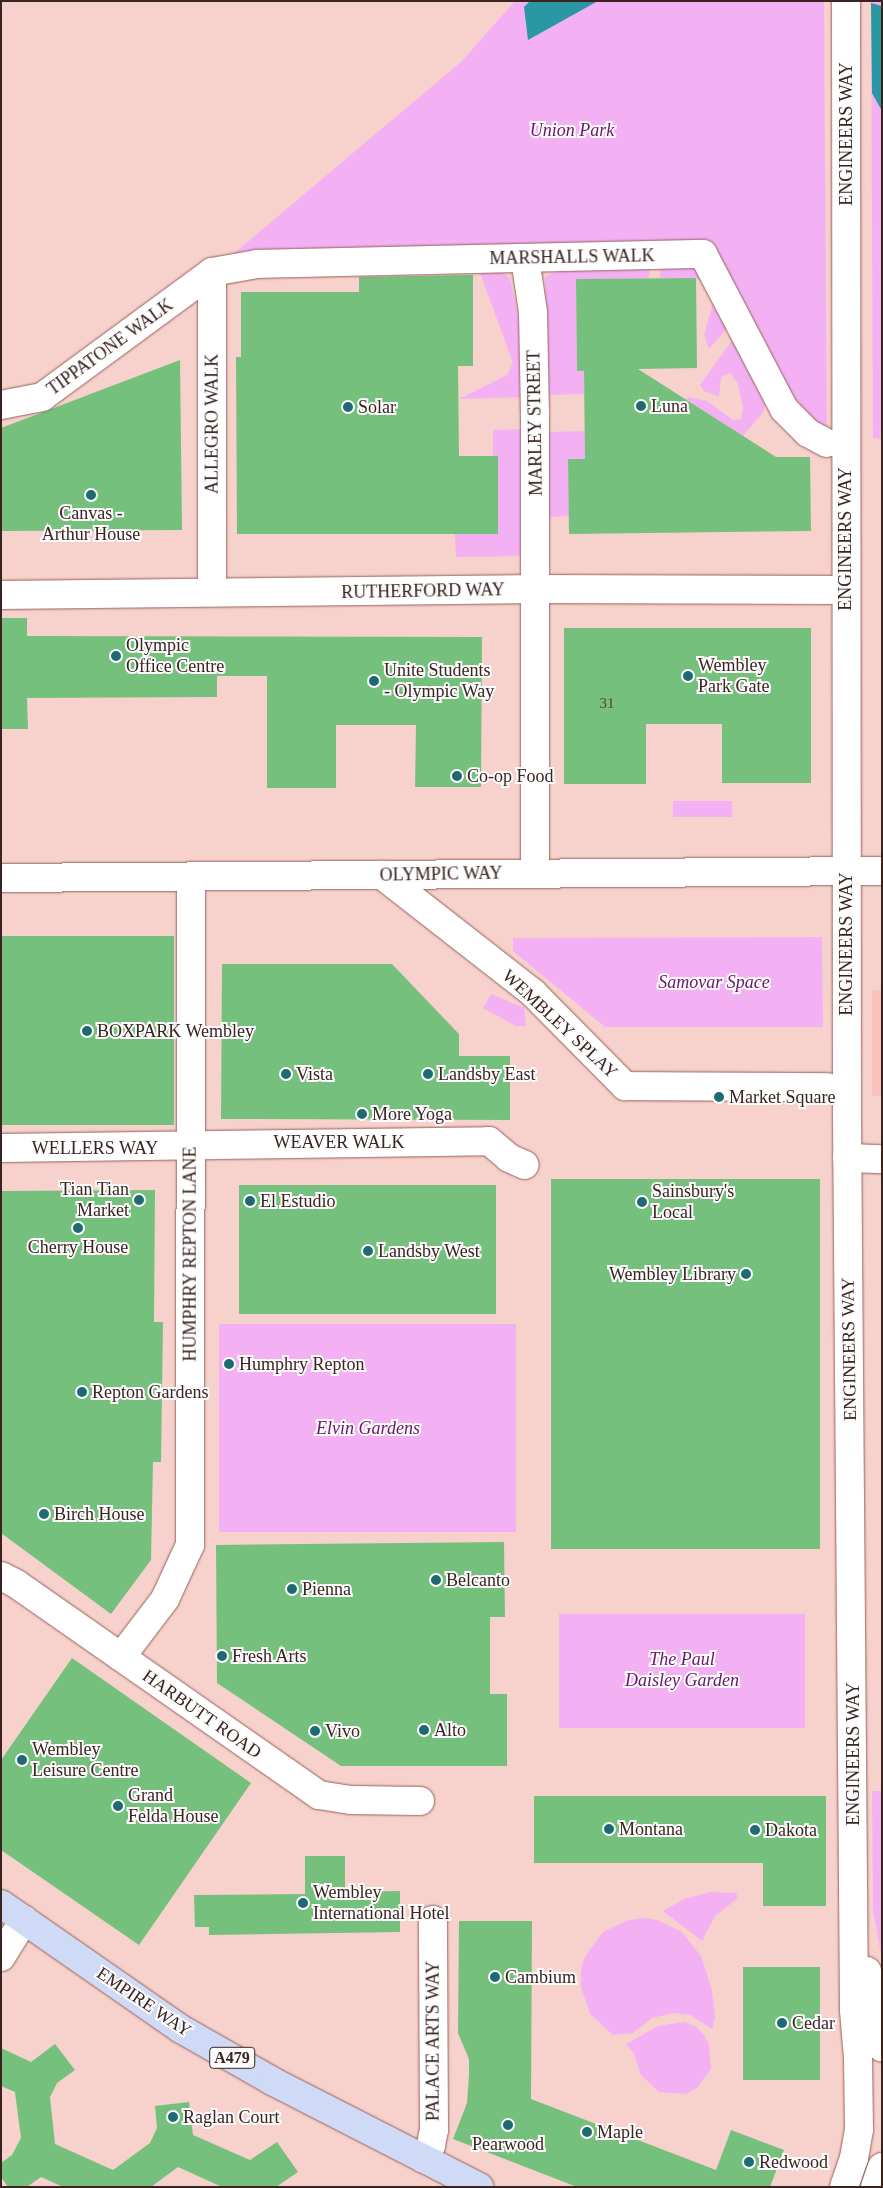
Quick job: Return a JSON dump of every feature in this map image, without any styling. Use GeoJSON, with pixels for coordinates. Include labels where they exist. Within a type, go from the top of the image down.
{"type":"FeatureCollection","features":[{"type":"Feature","properties":{"kind":"main road","name":"EMPIRE WAY"},"geometry":{"type":"LineString","coordinates":[[1,1904],[181,2029],[272,2081],[479,2187]]}},
{"type":"Feature","properties":{"kind":"street","name":"ENGINEERS WAY"},"geometry":{"type":"LineString","coordinates":[[844,2187],[854,2158],[859,2129],[854,2010],[847,1158],[845,590],[846,1]]}},
{"type":"Feature","properties":{"kind":"street","name":"MARSHALLS WALK"},"geometry":{"type":"LineString","coordinates":[[212,272],[257,264],[703,254],[784,408],[808,432],[826,443]]}},
{"type":"Feature","properties":{"kind":"street","name":"MARLEY STREET"},"geometry":{"type":"LineString","coordinates":[[525,258],[533,312],[537,589],[535,873]]}},
{"type":"Feature","properties":{"kind":"street","name":"TIPPATONE WALK"},"geometry":{"type":"LineString","coordinates":[[1,405],[42,396],[212,272]]}},
{"type":"Feature","properties":{"kind":"street","name":"ALLEGRO WALK"},"geometry":{"type":"LineString","coordinates":[[212,272],[212,577]]}},
{"type":"Feature","properties":{"kind":"street","name":"RUTHERFORD WAY"},"geometry":{"type":"LineString","coordinates":[[1,595],[537,589],[845,590]]}},
{"type":"Feature","properties":{"kind":"street","name":"OLYMPIC WAY"},"geometry":{"type":"LineString","coordinates":[[1,878],[882,871]]}},
{"type":"Feature","properties":{"kind":"street","name":"WEMBLEY SPLAY"},"geometry":{"type":"LineString","coordinates":[[382,875],[533,993],[626,1086],[827,1087]]}},
{"type":"Feature","properties":{"kind":"street","name":"HUMPHRY REPTON LANE"},"geometry":{"type":"LineString","coordinates":[[121,1657],[165,1599],[190,1546],[190,877]]}},
{"type":"Feature","properties":{"kind":"street","name":"WEAVER WALK"},"geometry":{"type":"LineString","coordinates":[[190,1147],[222,1143],[489,1141],[509,1158],[525,1165]]}},
{"type":"Feature","properties":{"kind":"street","name":"WELLERS WAY"},"geometry":{"type":"LineString","coordinates":[[1,1148],[190,1147]]}},
{"type":"Feature","properties":{"kind":"street"},"geometry":{"type":"LineString","coordinates":[[847,1158],[882,1159]]}},
{"type":"Feature","properties":{"kind":"street","name":"HARBUTT ROAD"},"geometry":{"type":"LineString","coordinates":[[1,1576],[319,1795],[351,1800],[420,1801]]}},
{"type":"Feature","properties":{"kind":"street","name":"ENGINEERS WAY"},"geometry":{"type":"LineString","coordinates":[[854,1888],[882,2048]]}},
{"type":"Feature","properties":{"kind":"street"},"geometry":{"type":"LineString","coordinates":[[1,1957],[24,1920]]}},
{"type":"Feature","properties":{"kind":"street","name":"PALACE ARTS WAY"},"geometry":{"type":"LineString","coordinates":[[422,2158],[431,2145],[434,2130],[433,1920]]}},
{"type":"Feature","properties":{"kind":"street"},"geometry":{"type":"LineString","coordinates":[[875,2187],[882,2167]]}},
{"type":"Feature","properties":{"kind":"shaded area"},"geometry":{"type":"Polygon","coordinates":[[[872,990],[882,990],[882,1096],[872,1096],[872,990]]]}},
{"type":"Feature","properties":{"kind":"green space","name":"Union Park"},"geometry":{"type":"Polygon","coordinates":[[[515,1],[824,1],[827,443],[808,433],[703,254],[212,272],[462,61],[515,1]]]}},
{"type":"Feature","properties":{"kind":"green space"},"geometry":{"type":"Polygon","coordinates":[[[871,1],[882,1],[882,439],[873,438],[871,1]]]}},
{"type":"Feature","properties":{"kind":"green space"},"geometry":{"type":"Polygon","coordinates":[[[650,266],[649,278],[576,280],[577,370],[584,371],[584,394],[547,395],[545,277],[565,267],[650,266]]]}},
{"type":"Feature","properties":{"kind":"green space"},"geometry":{"type":"Polygon","coordinates":[[[660,267],[695,267],[729,326],[709,349],[704,335],[713,303],[703,282],[696,278],[660,278],[660,267]]]}},
{"type":"Feature","properties":{"kind":"green space"},"geometry":{"type":"Polygon","coordinates":[[[494,268],[510,278],[522,336],[523,397],[459,399],[507,375],[513,363],[480,273],[359,273],[494,268]]]}},
{"type":"Feature","properties":{"kind":"green space"},"geometry":{"type":"Polygon","coordinates":[[[736,335],[766,399],[764,411],[743,436],[687,400],[687,397],[707,401],[733,420],[741,419],[743,408],[738,384],[730,373],[721,377],[719,397],[704,391],[700,385],[736,335]]]}},
{"type":"Feature","properties":{"kind":"green space"},"geometry":{"type":"Polygon","coordinates":[[[522,429],[521,556],[456,557],[455,534],[498,456],[493,456],[493,430],[522,429]]]}},
{"type":"Feature","properties":{"kind":"green space"},"geometry":{"type":"Polygon","coordinates":[[[585,431],[585,459],[568,459],[569,516],[549,517],[548,432],[585,431]]]}},
{"type":"Feature","properties":{"kind":"green space"},"geometry":{"type":"Polygon","coordinates":[[[673,801],[732,801],[732,817],[673,817],[673,801]]]}},
{"type":"Feature","properties":{"kind":"green space","name":"Samovar Space"},"geometry":{"type":"Polygon","coordinates":[[[822,937],[823,1027],[605,1027],[513,951],[513,938],[822,937]]]}},
{"type":"Feature","properties":{"kind":"green space"},"geometry":{"type":"Polygon","coordinates":[[[491,994],[524,1008],[526,1026],[516,1026],[483,1008],[491,994]]]}},
{"type":"Feature","properties":{"kind":"green space","name":"Elvin Gardens"},"geometry":{"type":"Polygon","coordinates":[[[219,1324],[516,1324],[516,1532],[219,1532],[219,1324]]]}},
{"type":"Feature","properties":{"kind":"green space","name":"The Paul Daisley Garden"},"geometry":{"type":"Polygon","coordinates":[[[559,1614],[805,1614],[805,1728],[559,1728],[559,1614]]]}},
{"type":"Feature","properties":{"kind":"green space"},"geometry":{"type":"Polygon","coordinates":[[[872,1791],[882,1791],[882,1960],[873,1909],[872,1791]]]}},
{"type":"Feature","properties":{"kind":"green space"},"geometry":{"type":"Polygon","coordinates":[[[711,1892],[736,1893],[738,1898],[715,1916],[702,1941],[663,1911],[684,1899],[711,1892]]]}},
{"type":"Feature","properties":{"kind":"green space"},"geometry":{"type":"Polygon","coordinates":[[[644,1918],[657,1920],[681,1931],[701,1956],[712,1990],[715,2018],[712,2029],[690,2015],[673,2013],[652,2018],[633,2033],[613,2035],[590,2014],[581,1987],[581,1967],[586,1955],[603,1932],[629,1920],[644,1918]]]}},
{"type":"Feature","properties":{"kind":"green space"},"geometry":{"type":"Polygon","coordinates":[[[684,2022],[695,2026],[704,2035],[709,2045],[711,2069],[697,2088],[685,2094],[659,2092],[641,2075],[634,2054],[626,2044],[658,2026],[684,2022]]]}},
{"type":"Feature","properties":{"kind":"water"},"geometry":{"type":"Polygon","coordinates":[[[530,1],[598,1],[528,40],[524,7],[530,1]]]}},
{"type":"Feature","properties":{"kind":"water"},"geometry":{"type":"Polygon","coordinates":[[[871,3],[882,6],[882,111],[872,93],[871,3]]]}},
{"type":"Feature","properties":{"kind":"building","name":"Solar"},"geometry":{"type":"Polygon","coordinates":[[[473,275],[473,366],[458,366],[459,456],[498,456],[498,534],[237,534],[236,357],[241,357],[241,292],[359,292],[359,277],[473,275]]]}},
{"type":"Feature","properties":{"kind":"building","name":"Luna"},"geometry":{"type":"Polygon","coordinates":[[[696,278],[697,368],[638,369],[776,457],[810,457],[811,531],[569,534],[568,459],[585,459],[584,371],[577,371],[576,279],[696,278]]]}},
{"type":"Feature","properties":{"kind":"building"},"geometry":{"type":"Polygon","coordinates":[[[180,360],[182,530],[1,531],[1,428],[180,360]]]}},
{"type":"Feature","properties":{"kind":"building","name":"Unite Students - Olympic Way"},"geometry":{"type":"Polygon","coordinates":[[[1,618],[27,618],[27,636],[482,637],[481,787],[415,787],[416,725],[336,725],[336,788],[267,788],[267,676],[217,676],[217,697],[27,698],[28,729],[1,729],[1,618]]]}},
{"type":"Feature","properties":{"kind":"building","name":"Wembley Park Gate"},"geometry":{"type":"Polygon","coordinates":[[[564,628],[811,628],[811,783],[722,783],[722,724],[646,724],[646,784],[564,784],[564,628]]]}},
{"type":"Feature","properties":{"kind":"building","name":"BOXPARK Wembley"},"geometry":{"type":"Polygon","coordinates":[[[1,936],[174,936],[174,1125],[1,1125],[1,936]]]}},
{"type":"Feature","properties":{"kind":"building"},"geometry":{"type":"Polygon","coordinates":[[[222,964],[392,964],[459,1034],[459,1056],[510,1056],[510,1120],[221,1119],[222,964]]]}},
{"type":"Feature","properties":{"kind":"building"},"geometry":{"type":"Polygon","coordinates":[[[551,1179],[820,1179],[820,1549],[551,1549],[551,1179]]]}},
{"type":"Feature","properties":{"kind":"building","name":"Landsby West"},"geometry":{"type":"Polygon","coordinates":[[[239,1185],[496,1185],[496,1314],[239,1314],[239,1185]]]}},
{"type":"Feature","properties":{"kind":"building","name":"Repton Gardens"},"geometry":{"type":"Polygon","coordinates":[[[155,1190],[154,1322],[163,1322],[161,1462],[153,1462],[151,1560],[111,1614],[1,1533],[1,1191],[155,1190]]]}},
{"type":"Feature","properties":{"kind":"building"},"geometry":{"type":"Polygon","coordinates":[[[504,1542],[505,1617],[490,1617],[490,1694],[507,1694],[507,1766],[341,1766],[217,1683],[216,1545],[504,1542]]]}},
{"type":"Feature","properties":{"kind":"building","name":"Grand Felda House"},"geometry":{"type":"Polygon","coordinates":[[[72,1658],[251,1783],[139,1945],[1,1850],[1,1760],[72,1658]]]}},
{"type":"Feature","properties":{"kind":"building"},"geometry":{"type":"Polygon","coordinates":[[[534,1796],[826,1796],[826,1906],[763,1906],[763,1863],[534,1863],[534,1796]]]}},
{"type":"Feature","properties":{"kind":"building","name":"Wembley International Hotel"},"geometry":{"type":"Polygon","coordinates":[[[305,1856],[345,1856],[345,1892],[400,1891],[400,1932],[209,1935],[209,1927],[195,1927],[194,1895],[305,1894],[305,1856]]]}},
{"type":"Feature","properties":{"kind":"building"},"geometry":{"type":"Polygon","coordinates":[[[459,1921],[532,1921],[531,2099],[716,2170],[731,2130],[784,2150],[770,2187],[577,2187],[453,2139],[467,2103],[469,2075],[469,2059],[458,2033],[459,1921]]]}},
{"type":"Feature","properties":{"kind":"building","name":"Cedar"},"geometry":{"type":"Polygon","coordinates":[[[743,1967],[820,1967],[820,2080],[743,2080],[743,1967]]]}},
{"type":"Feature","properties":{"kind":"building","name":"Raglan Court"},"geometry":{"type":"Polygon","coordinates":[[[55,2044],[75,2070],[57,2083],[50,2097],[55,2144],[113,2170],[150,2143],[157,2128],[155,2106],[189,2102],[193,2135],[250,2160],[277,2142],[298,2172],[276,2187],[222,2187],[178,2167],[151,2187],[63,2187],[41,2177],[27,2187],[8,2187],[1,2177],[1,2163],[12,2155],[21,2138],[15,2092],[1,2086],[1,2048],[31,2062],[55,2044]]]}},
{"type":"Feature","properties":{"kind":"place","name":"Luna"},"geometry":{"type":"Point","coordinates":[641,406]}},
{"type":"Feature","properties":{"kind":"place","name":"Solar"},"geometry":{"type":"Point","coordinates":[348,407]}},
{"type":"Feature","properties":{"kind":"place","name":"Canvas - Arthur House"},"geometry":{"type":"Point","coordinates":[91,495]}},
{"type":"Feature","properties":{"kind":"place","name":"Olympic Office Centre"},"geometry":{"type":"Point","coordinates":[116,656]}},
{"type":"Feature","properties":{"kind":"place","name":"Wembley Park Gate"},"geometry":{"type":"Point","coordinates":[688,676]}},
{"type":"Feature","properties":{"kind":"place","name":"Unite Students - Olympic Way"},"geometry":{"type":"Point","coordinates":[374,681]}},
{"type":"Feature","properties":{"kind":"place","name":"Co-op Food"},"geometry":{"type":"Point","coordinates":[457,776]}},
{"type":"Feature","properties":{"kind":"place","name":"BOXPARK Wembley"},"geometry":{"type":"Point","coordinates":[87,1031]}},
{"type":"Feature","properties":{"kind":"place","name":"Vista"},"geometry":{"type":"Point","coordinates":[286,1074]}},
{"type":"Feature","properties":{"kind":"place","name":"Landsby East"},"geometry":{"type":"Point","coordinates":[428,1074]}},
{"type":"Feature","properties":{"kind":"place","name":"Market Square"},"geometry":{"type":"Point","coordinates":[719,1097]}},
{"type":"Feature","properties":{"kind":"place","name":"More Yoga"},"geometry":{"type":"Point","coordinates":[362,1114]}},
{"type":"Feature","properties":{"kind":"place","name":"Tian Tian Market"},"geometry":{"type":"Point","coordinates":[139,1200]}},
{"type":"Feature","properties":{"kind":"place","name":"El Estudio"},"geometry":{"type":"Point","coordinates":[250,1201]}},
{"type":"Feature","properties":{"kind":"place","name":"Sainsbury's Local"},"geometry":{"type":"Point","coordinates":[642,1202]}},
{"type":"Feature","properties":{"kind":"place","name":"Cherry House"},"geometry":{"type":"Point","coordinates":[78,1228]}},
{"type":"Feature","properties":{"kind":"place","name":"Landsby West"},"geometry":{"type":"Point","coordinates":[368,1251]}},
{"type":"Feature","properties":{"kind":"place","name":"Wembley Library"},"geometry":{"type":"Point","coordinates":[746,1274]}},
{"type":"Feature","properties":{"kind":"place","name":"Humphry Repton"},"geometry":{"type":"Point","coordinates":[229,1364]}},
{"type":"Feature","properties":{"kind":"place","name":"Repton Gardens"},"geometry":{"type":"Point","coordinates":[82,1392]}},
{"type":"Feature","properties":{"kind":"place","name":"Birch House"},"geometry":{"type":"Point","coordinates":[44,1514]}},
{"type":"Feature","properties":{"kind":"place","name":"Belcanto"},"geometry":{"type":"Point","coordinates":[436,1580]}},
{"type":"Feature","properties":{"kind":"place","name":"Pienna"},"geometry":{"type":"Point","coordinates":[292,1589]}},
{"type":"Feature","properties":{"kind":"place","name":"Fresh Arts"},"geometry":{"type":"Point","coordinates":[222,1656]}},
{"type":"Feature","properties":{"kind":"place","name":"Alto"},"geometry":{"type":"Point","coordinates":[424,1730]}},
{"type":"Feature","properties":{"kind":"place","name":"Vivo"},"geometry":{"type":"Point","coordinates":[315,1731]}},
{"type":"Feature","properties":{"kind":"place","name":"Wembley Leisure Centre"},"geometry":{"type":"Point","coordinates":[22,1760]}},
{"type":"Feature","properties":{"kind":"place","name":"Grand Felda House"},"geometry":{"type":"Point","coordinates":[118,1806]}},
{"type":"Feature","properties":{"kind":"place","name":"Montana"},"geometry":{"type":"Point","coordinates":[609,1829]}},
{"type":"Feature","properties":{"kind":"place","name":"Dakota"},"geometry":{"type":"Point","coordinates":[755,1830]}},
{"type":"Feature","properties":{"kind":"place","name":"Wembley International Hotel"},"geometry":{"type":"Point","coordinates":[303,1903]}},
{"type":"Feature","properties":{"kind":"place","name":"Cambium"},"geometry":{"type":"Point","coordinates":[495,1977]}},
{"type":"Feature","properties":{"kind":"place","name":"Cedar"},"geometry":{"type":"Point","coordinates":[782,2023]}},
{"type":"Feature","properties":{"kind":"place","name":"Raglan Court"},"geometry":{"type":"Point","coordinates":[173,2117]}},
{"type":"Feature","properties":{"kind":"place","name":"Pearwood"},"geometry":{"type":"Point","coordinates":[508,2125]}},
{"type":"Feature","properties":{"kind":"place","name":"Maple"},"geometry":{"type":"Point","coordinates":[587,2132]}},
{"type":"Feature","properties":{"kind":"place","name":"Redwood"},"geometry":{"type":"Point","coordinates":[749,2162]}}]}
